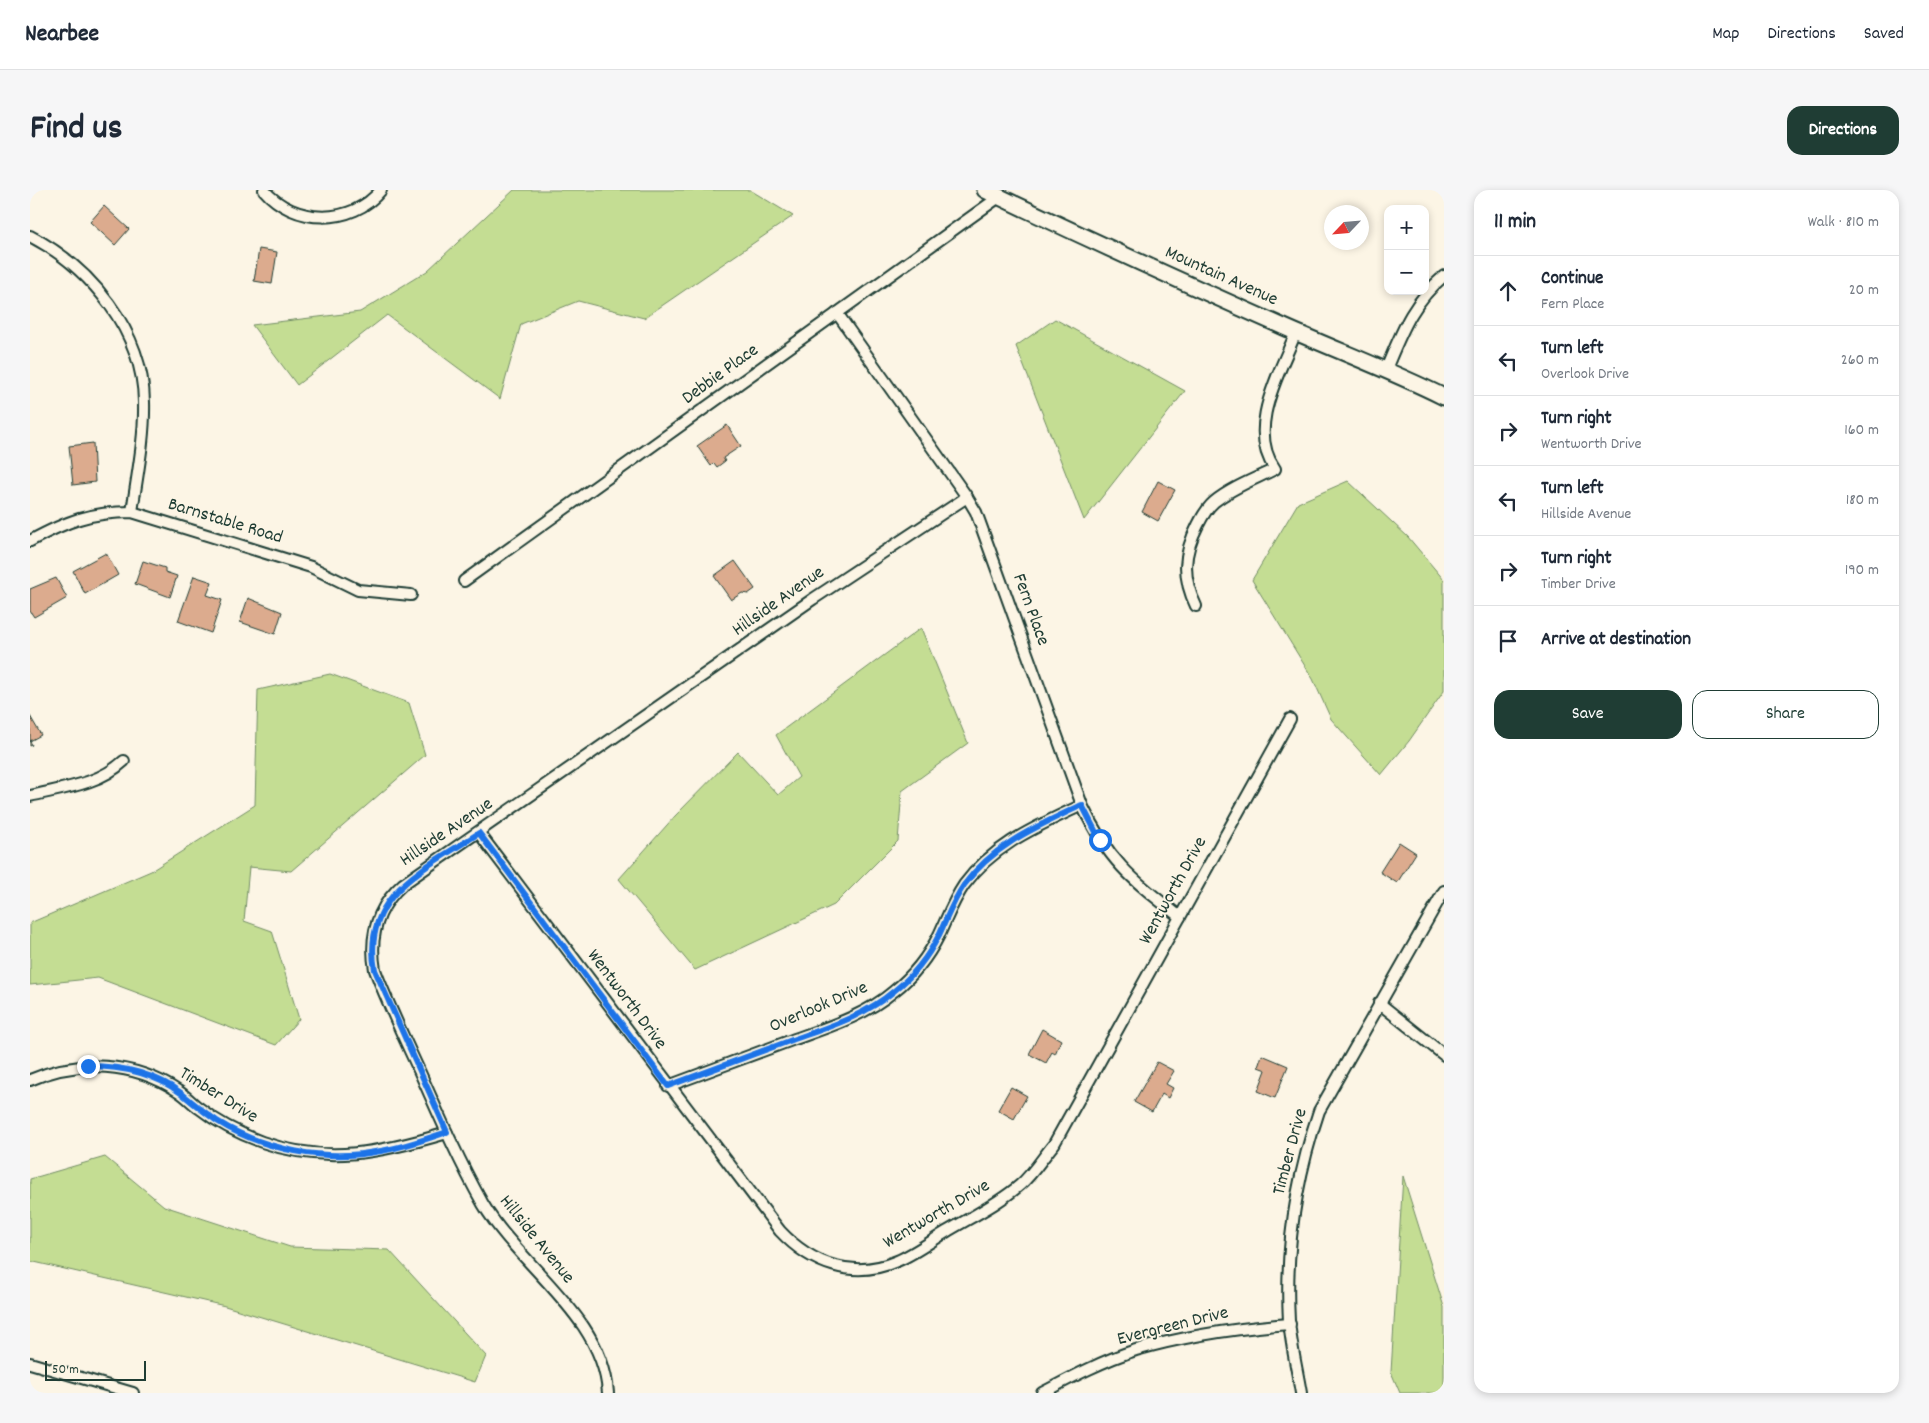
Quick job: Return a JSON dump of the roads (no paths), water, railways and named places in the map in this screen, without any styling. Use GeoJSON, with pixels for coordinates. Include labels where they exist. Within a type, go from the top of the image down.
{"type":"FeatureCollection","features":[{"type":"Feature","properties":{"kind":"main road","name":"Mountain Avenue"},"geometry":{"type":"LineString","coordinates":[[985,190],[1132,260],[1296,332],[1386,368],[1444,396]]}},
{"type":"Feature","properties":{"kind":"street"},"geometry":{"type":"LineString","coordinates":[[264,190],[279,203],[294,211],[320,217],[337,216],[351,212],[375,198],[381,190]]}},
{"type":"Feature","properties":{"kind":"street","name":"Debbie Place"},"geometry":{"type":"LineString","coordinates":[[464,581],[999,197]]}},
{"type":"Feature","properties":{"kind":"street"},"geometry":{"type":"LineString","coordinates":[[30,236],[56,251],[106,298],[131,343],[140,372],[144,401],[132,512]]}},
{"type":"Feature","properties":{"kind":"street"},"geometry":{"type":"LineString","coordinates":[[1386,368],[1409,316],[1420,298],[1444,276]]}},
{"type":"Feature","properties":{"kind":"street","name":"Fern Place"},"geometry":{"type":"LineString","coordinates":[[837,313],[967,497],[986,538],[1082,805],[1100,840],[1123,870],[1180,917]]}},
{"type":"Feature","properties":{"kind":"street"},"geometry":{"type":"LineString","coordinates":[[1196,606],[1190,592],[1185,567],[1192,538],[1205,512],[1213,503],[1275,469],[1269,460],[1264,443],[1263,429],[1266,410],[1296,332]]}},
{"type":"Feature","properties":{"kind":"street","name":"Hillside Avenue"},"geometry":{"type":"LineString","coordinates":[[608,1393],[601,1360],[590,1336],[499,1229],[482,1202],[447,1132],[375,970],[372,945],[374,928],[380,912],[394,891],[814,599],[967,497]]}},
{"type":"Feature","properties":{"kind":"street","name":"Barnstable Road"},"geometry":{"type":"LineString","coordinates":[[30,541],[78,518],[104,512],[132,512],[310,567],[358,590],[410,595]]}},
{"type":"Feature","properties":{"kind":"street","name":"Wentworth Drive"},"geometry":{"type":"LineString","coordinates":[[479,833],[668,1086],[780,1231],[794,1246],[811,1258],[830,1266],[861,1270],[891,1264],[1001,1200],[1022,1184],[1049,1151],[1290,718]]}},
{"type":"Feature","properties":{"kind":"street"},"geometry":{"type":"LineString","coordinates":[[30,796],[94,781],[111,774],[124,761]]}},
{"type":"Feature","properties":{"kind":"street","name":"Overlook Drive"},"geometry":{"type":"LineString","coordinates":[[668,1086],[846,1020],[880,1002],[895,991],[920,965],[940,934],[954,900],[969,878],[988,858],[1017,837],[1082,805]]}},
{"type":"Feature","properties":{"kind":"street","name":"Timber Drive"},"geometry":{"type":"LineString","coordinates":[[1301,1393],[1290,1324],[1289,1257],[1295,1202],[1310,1136],[1318,1111],[1444,891]]}},
{"type":"Feature","properties":{"kind":"street"},"geometry":{"type":"LineString","coordinates":[[1379,1003],[1444,1055]]}},
{"type":"Feature","properties":{"kind":"street","name":"Timber Drive"},"geometry":{"type":"LineString","coordinates":[[30,1080],[56,1070],[88,1066],[104,1066],[136,1072],[166,1084],[212,1117],[240,1133],[285,1149],[309,1153],[333,1155],[381,1151],[447,1132]]}},
{"type":"Feature","properties":{"kind":"street","name":"Evergreen Drive"},"geometry":{"type":"LineString","coordinates":[[1042,1393],[1072,1377],[1134,1351],[1244,1328],[1290,1324]]}},
{"type":"Feature","properties":{"kind":"street"},"geometry":{"type":"LineString","coordinates":[[30,1363],[133,1393]]}}]}
